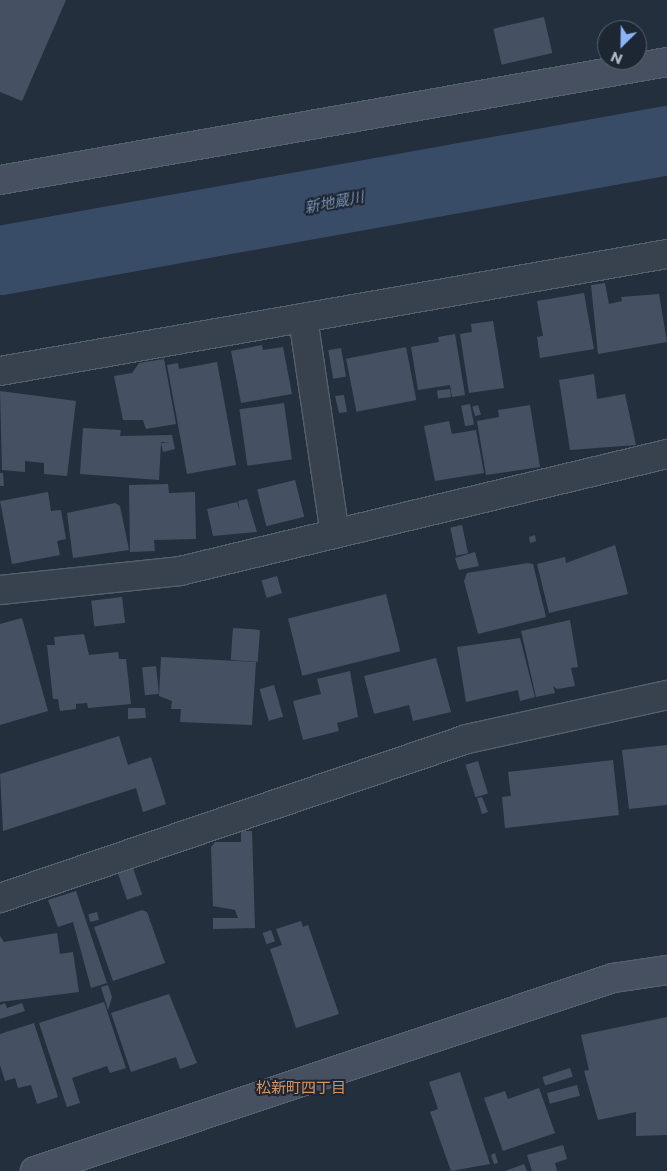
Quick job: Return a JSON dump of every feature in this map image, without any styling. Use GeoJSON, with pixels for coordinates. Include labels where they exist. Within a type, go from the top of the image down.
{"type":"FeatureCollection","features":[{"type":"Feature","properties":{"kind":"street"},"geometry":{"type":"LineString","coordinates":[[0,180],[667,62]]}},
{"type":"Feature","properties":{"kind":"street"},"geometry":{"type":"LineString","coordinates":[[0,371],[667,254]]}},
{"type":"Feature","properties":{"kind":"street"},"geometry":{"type":"LineString","coordinates":[[303,318],[335,534]]}},
{"type":"Feature","properties":{"kind":"street"},"geometry":{"type":"LineString","coordinates":[[0,590],[180,571],[667,454]]}},
{"type":"Feature","properties":{"kind":"street"},"geometry":{"type":"LineString","coordinates":[[0,898],[467,739],[667,695]]}},
{"type":"Feature","properties":{"kind":"street"},"geometry":{"type":"LineString","coordinates":[[36,1171],[613,978],[667,970]]}},
{"type":"Feature","properties":{"kind":"building"},"geometry":{"type":"Polygon","coordinates":[[[0,0],[66,0],[22,101],[0,92],[0,0]]]}},
{"type":"Feature","properties":{"kind":"building"},"geometry":{"type":"Polygon","coordinates":[[[544,17],[552,53],[502,65],[493,29],[544,17]]]}},
{"type":"Feature","properties":{"kind":"building"},"geometry":{"type":"Polygon","coordinates":[[[605,283],[609,304],[622,301],[621,297],[659,294],[667,342],[598,354],[591,285],[605,283]]]}},
{"type":"Feature","properties":{"kind":"building"},"geometry":{"type":"Polygon","coordinates":[[[584,293],[594,349],[540,358],[537,337],[543,336],[537,301],[584,293]]]}},
{"type":"Feature","properties":{"kind":"building"},"geometry":{"type":"Polygon","coordinates":[[[493,321],[504,388],[469,393],[460,334],[472,332],[471,324],[493,321]]]}},
{"type":"Feature","properties":{"kind":"building"},"geometry":{"type":"Polygon","coordinates":[[[455,334],[465,395],[452,397],[450,385],[418,390],[411,347],[439,342],[438,337],[455,334]]]}},
{"type":"Feature","properties":{"kind":"building"},"geometry":{"type":"Polygon","coordinates":[[[262,345],[263,350],[283,347],[292,394],[241,403],[231,351],[262,345]]]}},
{"type":"Feature","properties":{"kind":"building"},"geometry":{"type":"Polygon","coordinates":[[[406,347],[416,400],[356,412],[346,359],[406,347]]]}},
{"type":"Feature","properties":{"kind":"building"},"geometry":{"type":"Polygon","coordinates":[[[341,348],[346,377],[333,379],[328,350],[341,348]]]}},
{"type":"Feature","properties":{"kind":"building"},"geometry":{"type":"Polygon","coordinates":[[[164,359],[176,424],[146,429],[143,420],[123,420],[114,376],[132,373],[139,363],[164,359]]]}},
{"type":"Feature","properties":{"kind":"building"},"geometry":{"type":"Polygon","coordinates":[[[217,362],[236,465],[187,474],[167,365],[178,363],[179,369],[217,362]]]}},
{"type":"Feature","properties":{"kind":"building"},"geometry":{"type":"Polygon","coordinates":[[[594,374],[597,399],[625,394],[636,445],[570,450],[559,380],[594,374]]]}},
{"type":"Feature","properties":{"kind":"building"},"geometry":{"type":"Polygon","coordinates":[[[450,389],[451,397],[438,399],[437,391],[450,389]]]}},
{"type":"Feature","properties":{"kind":"building"},"geometry":{"type":"Polygon","coordinates":[[[0,391],[76,401],[67,476],[44,474],[44,463],[25,461],[25,472],[2,470],[0,391]]]}},
{"type":"Feature","properties":{"kind":"building"},"geometry":{"type":"Polygon","coordinates":[[[344,395],[347,412],[339,413],[335,396],[344,395]]]}},
{"type":"Feature","properties":{"kind":"building"},"geometry":{"type":"Polygon","coordinates":[[[284,403],[292,459],[247,466],[239,409],[284,403]]]}},
{"type":"Feature","properties":{"kind":"building"},"geometry":{"type":"Polygon","coordinates":[[[470,404],[474,425],[465,426],[461,406],[470,404]]]}},
{"type":"Feature","properties":{"kind":"building"},"geometry":{"type":"Polygon","coordinates":[[[478,405],[481,415],[475,416],[472,407],[478,405]]]}},
{"type":"Feature","properties":{"kind":"building"},"geometry":{"type":"Polygon","coordinates":[[[530,405],[540,467],[486,475],[477,421],[499,417],[498,410],[530,405]]]}},
{"type":"Feature","properties":{"kind":"building"},"geometry":{"type":"Polygon","coordinates":[[[449,421],[452,434],[476,430],[484,473],[435,481],[424,426],[449,421]]]}},
{"type":"Feature","properties":{"kind":"building"},"geometry":{"type":"Polygon","coordinates":[[[83,428],[121,430],[120,436],[172,435],[175,449],[163,452],[161,443],[170,442],[161,442],[159,480],[80,474],[83,428]]]}},
{"type":"Feature","properties":{"kind":"building"},"geometry":{"type":"Polygon","coordinates":[[[0,473],[3,473],[4,486],[0,486],[0,473]]]}},
{"type":"Feature","properties":{"kind":"building"},"geometry":{"type":"Polygon","coordinates":[[[295,480],[304,517],[266,526],[257,489],[295,480]]]}},
{"type":"Feature","properties":{"kind":"building"},"geometry":{"type":"Polygon","coordinates":[[[168,484],[169,493],[195,492],[196,539],[154,540],[155,551],[130,552],[129,485],[168,484]]]}},
{"type":"Feature","properties":{"kind":"building"},"geometry":{"type":"Polygon","coordinates":[[[48,492],[51,511],[61,510],[66,539],[57,541],[60,555],[12,564],[0,501],[48,492]]]}},
{"type":"Feature","properties":{"kind":"building"},"geometry":{"type":"Polygon","coordinates":[[[247,499],[257,532],[213,536],[207,509],[237,502],[240,511],[238,501],[247,499]]]}},
{"type":"Feature","properties":{"kind":"building"},"geometry":{"type":"Polygon","coordinates":[[[115,503],[120,506],[129,550],[73,558],[67,513],[115,503]]]}},
{"type":"Feature","properties":{"kind":"building"},"geometry":{"type":"Polygon","coordinates":[[[462,525],[468,553],[456,556],[450,527],[462,525]]]}},
{"type":"Feature","properties":{"kind":"building"},"geometry":{"type":"Polygon","coordinates":[[[535,535],[536,541],[530,543],[529,537],[535,535]]]}},
{"type":"Feature","properties":{"kind":"building"},"geometry":{"type":"Polygon","coordinates":[[[615,545],[628,594],[549,613],[537,564],[565,557],[566,563],[615,545]]]}},
{"type":"Feature","properties":{"kind":"building"},"geometry":{"type":"Polygon","coordinates":[[[475,552],[479,566],[459,570],[455,558],[475,552]]]}},
{"type":"Feature","properties":{"kind":"building"},"geometry":{"type":"Polygon","coordinates":[[[528,563],[533,564],[546,617],[478,634],[464,581],[467,573],[528,563]]]}},
{"type":"Feature","properties":{"kind":"building"},"geometry":{"type":"Polygon","coordinates":[[[277,576],[282,593],[267,598],[262,580],[277,576]]]}},
{"type":"Feature","properties":{"kind":"building"},"geometry":{"type":"Polygon","coordinates":[[[386,594],[400,651],[302,676],[288,618],[386,594]]]}},
{"type":"Feature","properties":{"kind":"building"},"geometry":{"type":"Polygon","coordinates":[[[122,597],[125,623],[94,627],[91,601],[122,597]]]}},
{"type":"Feature","properties":{"kind":"building"},"geometry":{"type":"Polygon","coordinates":[[[22,618],[48,711],[0,725],[0,624],[22,618]]]}},
{"type":"Feature","properties":{"kind":"building"},"geometry":{"type":"Polygon","coordinates":[[[570,620],[578,667],[571,668],[575,686],[557,689],[553,686],[555,693],[536,697],[521,631],[570,620]]]}},
{"type":"Feature","properties":{"kind":"building"},"geometry":{"type":"Polygon","coordinates":[[[233,628],[260,630],[258,662],[231,660],[233,628]]]}},
{"type":"Feature","properties":{"kind":"building"},"geometry":{"type":"Polygon","coordinates":[[[84,634],[89,655],[118,652],[119,659],[126,659],[131,704],[88,708],[87,703],[76,704],[76,709],[60,711],[58,699],[53,699],[47,645],[55,645],[54,637],[84,634]]]}},
{"type":"Feature","properties":{"kind":"building"},"geometry":{"type":"Polygon","coordinates":[[[520,638],[535,697],[520,701],[518,690],[466,702],[457,647],[520,638]]]}},
{"type":"Feature","properties":{"kind":"building"},"geometry":{"type":"Polygon","coordinates":[[[161,657],[256,662],[252,725],[180,722],[181,709],[171,709],[172,701],[159,696],[161,657]]]}},
{"type":"Feature","properties":{"kind":"building"},"geometry":{"type":"Polygon","coordinates":[[[436,658],[451,712],[413,721],[409,705],[374,714],[364,676],[436,658]]]}},
{"type":"Feature","properties":{"kind":"building"},"geometry":{"type":"Polygon","coordinates":[[[156,666],[159,694],[145,695],[142,667],[156,666]]]}},
{"type":"Feature","properties":{"kind":"building"},"geometry":{"type":"Polygon","coordinates":[[[350,671],[358,717],[337,723],[339,731],[303,740],[293,701],[321,694],[317,679],[350,671]]]}},
{"type":"Feature","properties":{"kind":"building"},"geometry":{"type":"Polygon","coordinates":[[[274,685],[283,717],[269,721],[260,689],[274,685]]]}},
{"type":"Feature","properties":{"kind":"building"},"geometry":{"type":"Polygon","coordinates":[[[128,708],[145,708],[146,718],[128,719],[128,708]]]}},
{"type":"Feature","properties":{"kind":"building"},"geometry":{"type":"Polygon","coordinates":[[[119,736],[128,765],[151,757],[166,804],[143,812],[136,788],[3,831],[0,774],[119,736]]]}},
{"type":"Feature","properties":{"kind":"building"},"geometry":{"type":"Polygon","coordinates":[[[667,745],[667,805],[629,809],[622,750],[667,745]]]}},
{"type":"Feature","properties":{"kind":"building"},"geometry":{"type":"Polygon","coordinates":[[[613,760],[619,815],[505,828],[502,797],[511,796],[508,772],[613,760]]]}},
{"type":"Feature","properties":{"kind":"building"},"geometry":{"type":"Polygon","coordinates":[[[478,761],[488,794],[476,797],[466,765],[478,761]]]}},
{"type":"Feature","properties":{"kind":"building"},"geometry":{"type":"Polygon","coordinates":[[[482,797],[488,812],[482,814],[477,798],[482,797]]]}},
{"type":"Feature","properties":{"kind":"building"},"geometry":{"type":"Polygon","coordinates":[[[241,831],[252,831],[255,928],[213,929],[213,918],[238,918],[235,910],[213,906],[211,847],[215,842],[241,842],[241,831]]]}},
{"type":"Feature","properties":{"kind":"building"},"geometry":{"type":"Polygon","coordinates":[[[133,868],[142,894],[127,900],[118,873],[133,868]]]}},
{"type":"Feature","properties":{"kind":"building"},"geometry":{"type":"Polygon","coordinates":[[[76,891],[107,983],[91,988],[73,922],[58,927],[48,900],[76,891]]]}},
{"type":"Feature","properties":{"kind":"building"},"geometry":{"type":"Polygon","coordinates":[[[142,910],[147,912],[165,963],[113,981],[94,927],[142,910]]]}},
{"type":"Feature","properties":{"kind":"building"},"geometry":{"type":"Polygon","coordinates":[[[97,912],[99,920],[90,922],[88,914],[97,912]]]}},
{"type":"Feature","properties":{"kind":"building"},"geometry":{"type":"Polygon","coordinates":[[[301,921],[303,927],[308,925],[339,1014],[296,1028],[270,949],[282,945],[276,929],[301,921]]]}},
{"type":"Feature","properties":{"kind":"building"},"geometry":{"type":"Polygon","coordinates":[[[271,930],[275,941],[267,944],[263,933],[271,930]]]}},
{"type":"Feature","properties":{"kind":"building"},"geometry":{"type":"Polygon","coordinates":[[[57,933],[60,954],[73,952],[79,992],[0,1002],[0,936],[4,942],[57,933]]]}},
{"type":"Feature","properties":{"kind":"building"},"geometry":{"type":"Polygon","coordinates":[[[108,985],[112,997],[108,1010],[101,987],[108,985]]]}},
{"type":"Feature","properties":{"kind":"building"},"geometry":{"type":"Polygon","coordinates":[[[169,994],[197,1063],[180,1069],[176,1057],[131,1072],[111,1013],[169,994]]]}},
{"type":"Feature","properties":{"kind":"building"},"geometry":{"type":"Polygon","coordinates":[[[104,1002],[126,1068],[110,1073],[107,1066],[72,1078],[80,1103],[67,1107],[39,1023],[104,1002]]]}},
{"type":"Feature","properties":{"kind":"building"},"geometry":{"type":"Polygon","coordinates":[[[5,1003],[7,1008],[22,1003],[25,1011],[0,1019],[0,1005],[5,1003]]]}},
{"type":"Feature","properties":{"kind":"building"},"geometry":{"type":"Polygon","coordinates":[[[667,1017],[667,1135],[636,1136],[636,1112],[598,1120],[584,1071],[589,1070],[581,1035],[667,1017]]]}},
{"type":"Feature","properties":{"kind":"building"},"geometry":{"type":"Polygon","coordinates":[[[34,1023],[58,1097],[37,1104],[31,1085],[18,1088],[15,1078],[5,1081],[0,1065],[0,1034],[34,1023]]]}},
{"type":"Feature","properties":{"kind":"building"},"geometry":{"type":"Polygon","coordinates":[[[570,1068],[573,1077],[545,1086],[542,1077],[570,1068]]]}},
{"type":"Feature","properties":{"kind":"building"},"geometry":{"type":"Polygon","coordinates":[[[460,1072],[490,1164],[451,1171],[430,1112],[438,1109],[429,1082],[460,1072]]]}},
{"type":"Feature","properties":{"kind":"building"},"geometry":{"type":"Polygon","coordinates":[[[577,1085],[580,1096],[550,1104],[547,1093],[577,1085]]]}},
{"type":"Feature","properties":{"kind":"building"},"geometry":{"type":"Polygon","coordinates":[[[539,1088],[555,1133],[503,1151],[484,1098],[505,1091],[508,1099],[539,1088]]]}},
{"type":"Feature","properties":{"kind":"building"},"geometry":{"type":"Polygon","coordinates":[[[563,1145],[567,1159],[555,1163],[557,1171],[532,1171],[527,1155],[563,1145]]]}},
{"type":"Feature","properties":{"kind":"building"},"geometry":{"type":"Polygon","coordinates":[[[495,1153],[498,1163],[494,1164],[491,1155],[495,1153]]]}},
{"type":"Feature","properties":{"kind":"building"},"geometry":{"type":"Polygon","coordinates":[[[524,1164],[527,1171],[505,1171],[524,1164]]]}},
{"type":"Feature","properties":{"kind":"waterway","name":"新地蔵川"},"geometry":{"type":"LineString","coordinates":[[0,260],[667,140]]}},
{"type":"Feature","properties":{"kind":"district","name":"松新町四丁目"},"geometry":{"type":"Point","coordinates":[301,1088]}}]}
